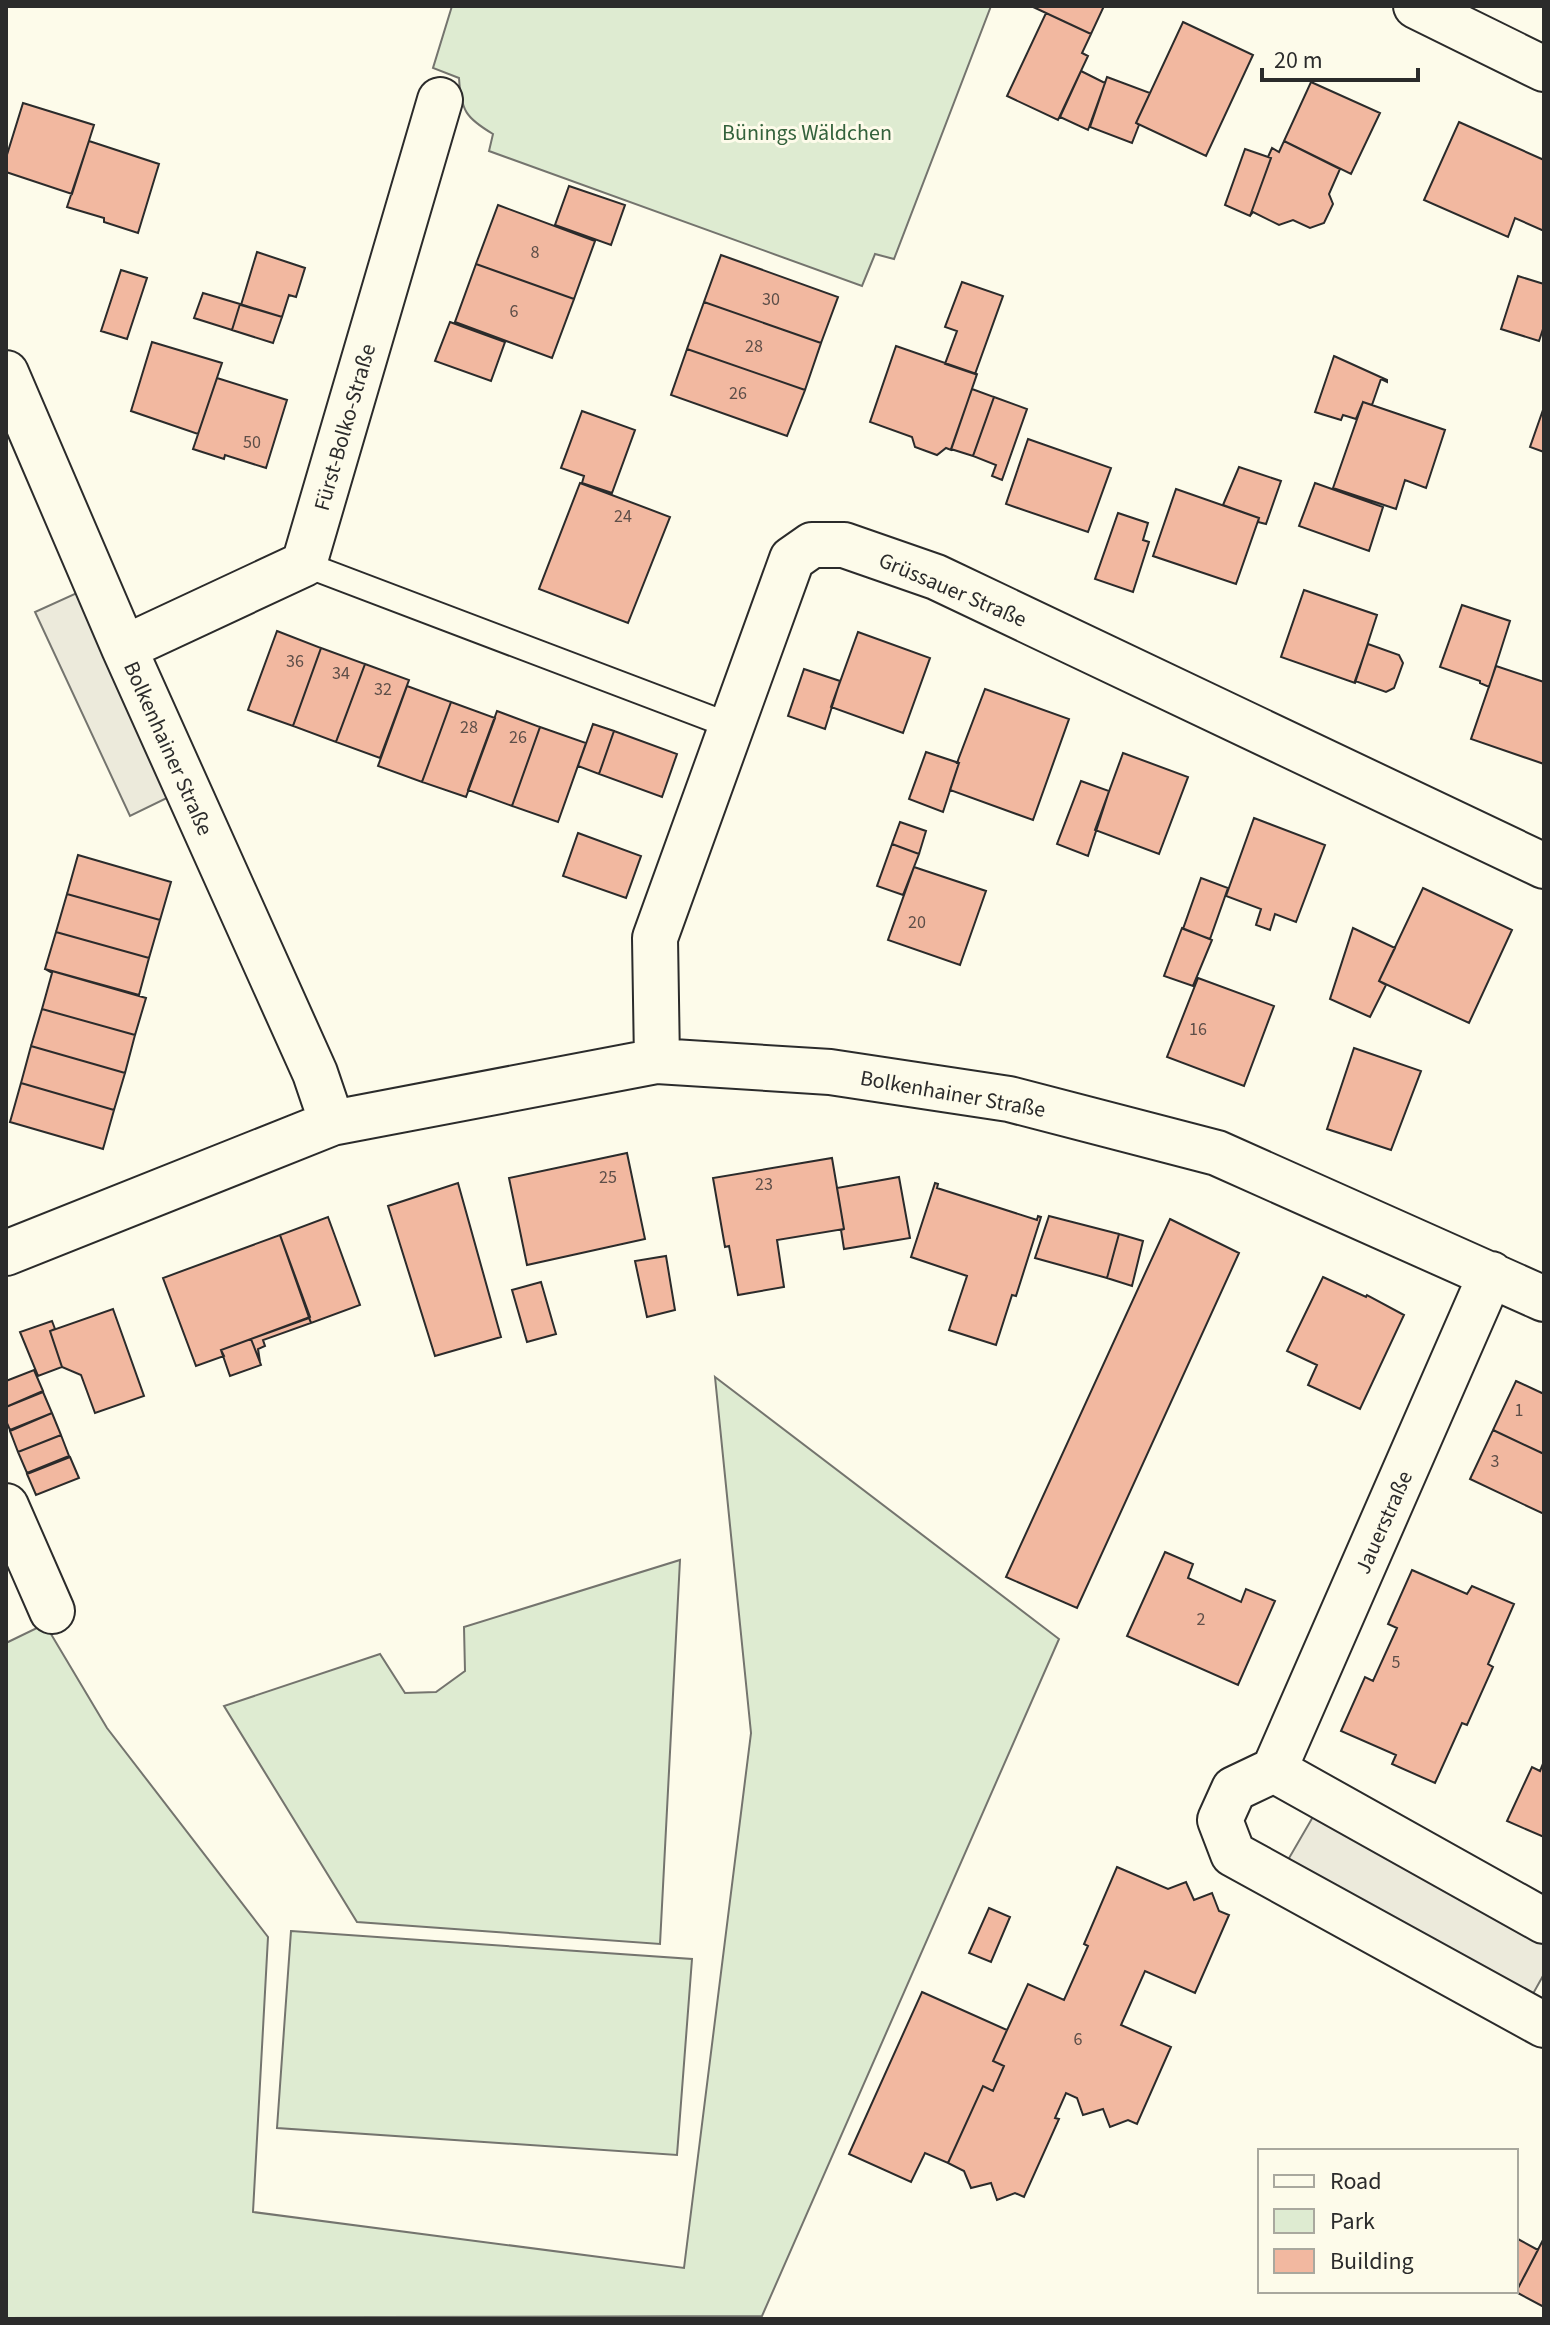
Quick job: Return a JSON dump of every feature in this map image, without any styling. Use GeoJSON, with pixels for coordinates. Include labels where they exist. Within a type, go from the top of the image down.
{"type":"FeatureCollection","features":[{"type":"Feature","properties":{"kind":"street"},"geometry":{"type":"LineString","coordinates":[[1416,6],[1544,69]]}},
{"type":"Feature","properties":{"kind":"street","name":"Fürst-Bolko-Straße"},"geometry":{"type":"LineString","coordinates":[[304,564],[440,100]]}},
{"type":"Feature","properties":{"kind":"street","name":"Bolkenhainer Straße"},"geometry":{"type":"LineString","coordinates":[[6,373],[124,648],[315,1073],[332,1123]]}},
{"type":"Feature","properties":{"kind":"street","name":"Grüssauer Straße"},"geometry":{"type":"LineString","coordinates":[[657,1061],[655,938],[792,559],[812,545],[844,545],[936,577],[1544,866]]}},
{"type":"Feature","properties":{"kind":"street"},"geometry":{"type":"LineString","coordinates":[[124,648],[304,564]]}},
{"type":"Feature","properties":{"kind":"street","name":"Bolkenhainer Straße"},"geometry":{"type":"LineString","coordinates":[[6,1253],[332,1123],[657,1061],[830,1072],[1009,1099],[1217,1153],[1544,1299]]}},
{"type":"Feature","properties":{"kind":"street","name":"Jauerstraße"},"geometry":{"type":"LineString","coordinates":[[1274,1770],[1491,1274]]}},
{"type":"Feature","properties":{"kind":"street"},"geometry":{"type":"LineString","coordinates":[[6,1506],[52,1611]]}},
{"type":"Feature","properties":{"kind":"street"},"geometry":{"type":"LineString","coordinates":[[1544,1921],[1274,1770],[1234,1789],[1220,1820],[1233,1854],[1544,2025]]}},
{"type":"Feature","properties":{"kind":"lane"},"geometry":{"type":"LineString","coordinates":[[304,564],[731,726]]}},
{"type":"Feature","properties":{"kind":"green space","name":"Bünings Wäldchen"},"geometry":{"type":"Polygon","coordinates":[[[452,6],[991,6],[894,259],[875,254],[862,286],[489,151],[493,134],[467,112],[461,98],[459,78],[433,68],[452,6]]]}},
{"type":"Feature","properties":{"kind":"green space"},"geometry":{"type":"Polygon","coordinates":[[[715,1377],[1059,1639],[762,2316],[6,2318],[6,1643],[45,1624],[107,1728],[268,1937],[253,2212],[684,2268],[751,1733],[715,1377]]]}},
{"type":"Feature","properties":{"kind":"green space"},"geometry":{"type":"Polygon","coordinates":[[[680,1560],[660,1944],[357,1922],[224,1706],[380,1654],[405,1693],[436,1692],[465,1671],[464,1627],[680,1560]]]}},
{"type":"Feature","properties":{"kind":"green space"},"geometry":{"type":"Polygon","coordinates":[[[291,1931],[692,1959],[677,2155],[277,2128],[291,1931]]]}},
{"type":"Feature","properties":{"kind":"shaded area"},"geometry":{"type":"Polygon","coordinates":[[[79,592],[173,795],[130,816],[35,612],[79,592]]]}},
{"type":"Feature","properties":{"kind":"shaded area"},"geometry":{"type":"Polygon","coordinates":[[[1314,1815],[1544,1943],[1544,1974],[1529,2001],[1285,1865],[1314,1815]]]}},
{"type":"Feature","properties":{"kind":"building"},"geometry":{"type":"Polygon","coordinates":[[[1031,6],[1104,6],[1091,34],[1031,6]]]}},
{"type":"Feature","properties":{"kind":"building"},"geometry":{"type":"Polygon","coordinates":[[[1046,13],[1091,34],[1082,53],[1088,56],[1058,120],[1007,96],[1046,13]]]}},
{"type":"Feature","properties":{"kind":"building"},"geometry":{"type":"Polygon","coordinates":[[[1183,22],[1253,55],[1206,156],[1136,123],[1183,22]]]}},
{"type":"Feature","properties":{"kind":"building"},"geometry":{"type":"Polygon","coordinates":[[[1081,71],[1105,83],[1088,130],[1060,117],[1081,71]]]}},
{"type":"Feature","properties":{"kind":"building"},"geometry":{"type":"Polygon","coordinates":[[[1107,77],[1150,93],[1136,123],[1139,125],[1132,143],[1090,127],[1107,77]]]}},
{"type":"Feature","properties":{"kind":"building"},"geometry":{"type":"Polygon","coordinates":[[[1311,82],[1380,113],[1351,174],[1284,141],[1311,82]]]}},
{"type":"Feature","properties":{"kind":"building"},"geometry":{"type":"Polygon","coordinates":[[[23,103],[94,125],[72,194],[6,172],[6,158],[23,103]]]}},
{"type":"Feature","properties":{"kind":"building"},"geometry":{"type":"Polygon","coordinates":[[[1459,122],[1544,160],[1544,231],[1515,218],[1508,237],[1424,200],[1459,122]]]}},
{"type":"Feature","properties":{"kind":"building"},"geometry":{"type":"Polygon","coordinates":[[[89,141],[159,164],[138,233],[67,207],[89,141]]]}},
{"type":"Feature","properties":{"kind":"building"},"geometry":{"type":"Polygon","coordinates":[[[1284,141],[1340,169],[1329,194],[1333,204],[1324,223],[1310,228],[1293,220],[1279,225],[1253,212],[1250,216],[1272,148],[1279,152],[1284,141]]]}},
{"type":"Feature","properties":{"kind":"building"},"geometry":{"type":"Polygon","coordinates":[[[1245,149],[1271,158],[1250,216],[1225,205],[1245,149]]]}},
{"type":"Feature","properties":{"kind":"building"},"geometry":{"type":"Polygon","coordinates":[[[569,186],[625,205],[611,245],[555,225],[569,186]]]}},
{"type":"Feature","properties":{"kind":"building"},"geometry":{"type":"Polygon","coordinates":[[[498,205],[595,241],[574,299],[476,264],[498,205]]]}},
{"type":"Feature","properties":{"kind":"building"},"geometry":{"type":"Polygon","coordinates":[[[257,252],[305,268],[296,297],[289,295],[282,317],[241,305],[257,252]]]}},
{"type":"Feature","properties":{"kind":"building"},"geometry":{"type":"Polygon","coordinates":[[[721,255],[838,297],[821,343],[704,302],[721,255]]]}},
{"type":"Feature","properties":{"kind":"building"},"geometry":{"type":"Polygon","coordinates":[[[476,264],[574,299],[552,358],[455,322],[476,264]]]}},
{"type":"Feature","properties":{"kind":"building"},"geometry":{"type":"Polygon","coordinates":[[[121,270],[147,278],[127,339],[101,331],[121,270]]]}},
{"type":"Feature","properties":{"kind":"building"},"geometry":{"type":"Polygon","coordinates":[[[1518,276],[1544,284],[1544,326],[1539,341],[1501,329],[1518,276]]]}},
{"type":"Feature","properties":{"kind":"building"},"geometry":{"type":"Polygon","coordinates":[[[962,282],[1003,296],[975,374],[945,364],[957,331],[945,327],[962,282]]]}},
{"type":"Feature","properties":{"kind":"building"},"geometry":{"type":"Polygon","coordinates":[[[203,293],[240,304],[232,330],[194,318],[203,293]]]}},
{"type":"Feature","properties":{"kind":"building"},"geometry":{"type":"Polygon","coordinates":[[[704,302],[821,343],[805,390],[687,349],[704,302]]]}},
{"type":"Feature","properties":{"kind":"building"},"geometry":{"type":"Polygon","coordinates":[[[240,304],[282,317],[273,343],[232,330],[240,304]]]}},
{"type":"Feature","properties":{"kind":"building"},"geometry":{"type":"Polygon","coordinates":[[[450,322],[505,342],[491,381],[435,361],[450,322]]]}},
{"type":"Feature","properties":{"kind":"building"},"geometry":{"type":"Polygon","coordinates":[[[152,342],[222,363],[198,434],[131,411],[152,342]]]}},
{"type":"Feature","properties":{"kind":"building"},"geometry":{"type":"Polygon","coordinates":[[[896,346],[977,374],[951,450],[946,448],[937,455],[915,447],[912,437],[870,422],[896,346]]]}},
{"type":"Feature","properties":{"kind":"building"},"geometry":{"type":"Polygon","coordinates":[[[687,349],[805,390],[787,436],[671,395],[687,349]]]}},
{"type":"Feature","properties":{"kind":"building"},"geometry":{"type":"Polygon","coordinates":[[[1334,356],[1387,380],[1381,379],[1372,405],[1363,402],[1356,419],[1343,415],[1341,420],[1315,412],[1334,356]]]}},
{"type":"Feature","properties":{"kind":"building"},"geometry":{"type":"Polygon","coordinates":[[[217,378],[287,400],[266,468],[193,449],[217,378]]]}},
{"type":"Feature","properties":{"kind":"building"},"geometry":{"type":"Polygon","coordinates":[[[972,389],[994,397],[973,456],[951,449],[972,389]]]}},
{"type":"Feature","properties":{"kind":"building"},"geometry":{"type":"Polygon","coordinates":[[[994,397],[1027,409],[1002,480],[992,476],[996,465],[973,456],[994,397]]]}},
{"type":"Feature","properties":{"kind":"building"},"geometry":{"type":"Polygon","coordinates":[[[1363,402],[1445,430],[1426,488],[1405,480],[1396,509],[1333,488],[1363,402]]]}},
{"type":"Feature","properties":{"kind":"building"},"geometry":{"type":"Polygon","coordinates":[[[1544,407],[1544,452],[1530,447],[1544,407]]]}},
{"type":"Feature","properties":{"kind":"building"},"geometry":{"type":"Polygon","coordinates":[[[582,411],[635,430],[612,493],[582,483],[584,476],[561,468],[582,411]]]}},
{"type":"Feature","properties":{"kind":"building"},"geometry":{"type":"Polygon","coordinates":[[[1028,439],[1111,468],[1088,532],[1006,504],[1028,439]]]}},
{"type":"Feature","properties":{"kind":"building"},"geometry":{"type":"Polygon","coordinates":[[[1239,467],[1281,481],[1266,524],[1258,522],[1259,518],[1223,505],[1239,467]]]}},
{"type":"Feature","properties":{"kind":"building"},"geometry":{"type":"Polygon","coordinates":[[[580,483],[670,517],[628,623],[539,589],[580,483]]]}},
{"type":"Feature","properties":{"kind":"building"},"geometry":{"type":"Polygon","coordinates":[[[1315,483],[1383,507],[1369,551],[1299,526],[1315,483]]]}},
{"type":"Feature","properties":{"kind":"building"},"geometry":{"type":"Polygon","coordinates":[[[1176,489],[1259,518],[1236,584],[1153,556],[1176,489]]]}},
{"type":"Feature","properties":{"kind":"building"},"geometry":{"type":"Polygon","coordinates":[[[1118,513],[1148,523],[1143,540],[1149,542],[1133,592],[1095,579],[1118,513]]]}},
{"type":"Feature","properties":{"kind":"building"},"geometry":{"type":"Polygon","coordinates":[[[1304,590],[1377,615],[1355,683],[1281,657],[1304,590]]]}},
{"type":"Feature","properties":{"kind":"building"},"geometry":{"type":"Polygon","coordinates":[[[1462,605],[1510,621],[1489,687],[1440,667],[1462,605]]]}},
{"type":"Feature","properties":{"kind":"building"},"geometry":{"type":"Polygon","coordinates":[[[277,631],[321,648],[293,726],[248,710],[277,631]]]}},
{"type":"Feature","properties":{"kind":"building"},"geometry":{"type":"Polygon","coordinates":[[[858,632],[930,658],[903,733],[831,707],[858,632]]]}},
{"type":"Feature","properties":{"kind":"building"},"geometry":{"type":"Polygon","coordinates":[[[1368,644],[1399,655],[1403,663],[1394,688],[1386,692],[1355,681],[1368,644]]]}},
{"type":"Feature","properties":{"kind":"building"},"geometry":{"type":"Polygon","coordinates":[[[321,648],[365,664],[336,742],[293,726],[321,648]]]}},
{"type":"Feature","properties":{"kind":"building"},"geometry":{"type":"Polygon","coordinates":[[[365,664],[409,680],[380,758],[336,742],[365,664]]]}},
{"type":"Feature","properties":{"kind":"building"},"geometry":{"type":"Polygon","coordinates":[[[1496,666],[1544,682],[1544,764],[1471,739],[1496,666]]]}},
{"type":"Feature","properties":{"kind":"building"},"geometry":{"type":"Polygon","coordinates":[[[804,669],[840,681],[825,729],[788,716],[804,669]]]}},
{"type":"Feature","properties":{"kind":"building"},"geometry":{"type":"Polygon","coordinates":[[[407,686],[451,702],[422,782],[378,766],[407,686]]]}},
{"type":"Feature","properties":{"kind":"building"},"geometry":{"type":"Polygon","coordinates":[[[985,689],[1069,719],[1033,820],[950,790],[985,689]]]}},
{"type":"Feature","properties":{"kind":"building"},"geometry":{"type":"Polygon","coordinates":[[[451,702],[495,718],[466,797],[422,782],[451,702]]]}},
{"type":"Feature","properties":{"kind":"building"},"geometry":{"type":"Polygon","coordinates":[[[497,711],[540,727],[512,806],[468,790],[497,711]]]}},
{"type":"Feature","properties":{"kind":"building"},"geometry":{"type":"Polygon","coordinates":[[[593,724],[614,731],[599,774],[578,766],[593,724]]]}},
{"type":"Feature","properties":{"kind":"building"},"geometry":{"type":"Polygon","coordinates":[[[540,727],[586,743],[558,822],[512,806],[540,727]]]}},
{"type":"Feature","properties":{"kind":"building"},"geometry":{"type":"Polygon","coordinates":[[[614,731],[677,754],[662,797],[599,774],[614,731]]]}},
{"type":"Feature","properties":{"kind":"building"},"geometry":{"type":"Polygon","coordinates":[[[926,752],[959,763],[943,812],[909,799],[926,752]]]}},
{"type":"Feature","properties":{"kind":"building"},"geometry":{"type":"Polygon","coordinates":[[[1123,753],[1188,777],[1159,854],[1095,830],[1123,753]]]}},
{"type":"Feature","properties":{"kind":"building"},"geometry":{"type":"Polygon","coordinates":[[[1081,781],[1109,791],[1088,856],[1057,844],[1081,781]]]}},
{"type":"Feature","properties":{"kind":"building"},"geometry":{"type":"Polygon","coordinates":[[[1254,818],[1325,845],[1296,922],[1275,914],[1270,930],[1256,925],[1261,909],[1226,896],[1254,818]]]}},
{"type":"Feature","properties":{"kind":"building"},"geometry":{"type":"Polygon","coordinates":[[[900,822],[926,831],[919,854],[892,844],[900,822]]]}},
{"type":"Feature","properties":{"kind":"building"},"geometry":{"type":"Polygon","coordinates":[[[578,833],[641,856],[626,898],[563,876],[578,833]]]}},
{"type":"Feature","properties":{"kind":"building"},"geometry":{"type":"Polygon","coordinates":[[[892,844],[919,854],[903,895],[877,886],[892,844]]]}},
{"type":"Feature","properties":{"kind":"building"},"geometry":{"type":"Polygon","coordinates":[[[78,855],[171,882],[160,920],[67,894],[78,855]]]}},
{"type":"Feature","properties":{"kind":"building"},"geometry":{"type":"Polygon","coordinates":[[[914,867],[986,891],[960,965],[888,940],[914,867]]]}},
{"type":"Feature","properties":{"kind":"building"},"geometry":{"type":"Polygon","coordinates":[[[1201,878],[1228,888],[1210,939],[1183,929],[1201,878]]]}},
{"type":"Feature","properties":{"kind":"building"},"geometry":{"type":"Polygon","coordinates":[[[1423,888],[1512,930],[1469,1023],[1379,981],[1423,888]]]}},
{"type":"Feature","properties":{"kind":"building"},"geometry":{"type":"Polygon","coordinates":[[[67,894],[160,920],[149,958],[56,932],[67,894]]]}},
{"type":"Feature","properties":{"kind":"building"},"geometry":{"type":"Polygon","coordinates":[[[1182,928],[1212,940],[1193,986],[1164,976],[1182,928]]]}},
{"type":"Feature","properties":{"kind":"building"},"geometry":{"type":"Polygon","coordinates":[[[1353,928],[1395,948],[1379,981],[1386,985],[1370,1017],[1330,999],[1353,928]]]}},
{"type":"Feature","properties":{"kind":"building"},"geometry":{"type":"Polygon","coordinates":[[[56,932],[149,958],[139,995],[45,969],[56,932]]]}},
{"type":"Feature","properties":{"kind":"building"},"geometry":{"type":"Polygon","coordinates":[[[45,969],[146,998],[135,1035],[42,1009],[52,973],[45,969]]]}},
{"type":"Feature","properties":{"kind":"building"},"geometry":{"type":"Polygon","coordinates":[[[1198,978],[1274,1006],[1244,1086],[1167,1057],[1198,978]]]}},
{"type":"Feature","properties":{"kind":"building"},"geometry":{"type":"Polygon","coordinates":[[[42,1009],[135,1035],[125,1073],[31,1046],[42,1009]]]}},
{"type":"Feature","properties":{"kind":"building"},"geometry":{"type":"Polygon","coordinates":[[[31,1046],[125,1073],[114,1110],[21,1083],[31,1046]]]}},
{"type":"Feature","properties":{"kind":"building"},"geometry":{"type":"Polygon","coordinates":[[[1354,1048],[1421,1071],[1391,1150],[1327,1129],[1354,1048]]]}},
{"type":"Feature","properties":{"kind":"building"},"geometry":{"type":"Polygon","coordinates":[[[21,1083],[114,1110],[103,1149],[10,1122],[21,1083]]]}},
{"type":"Feature","properties":{"kind":"building"},"geometry":{"type":"Polygon","coordinates":[[[627,1153],[645,1239],[527,1265],[509,1178],[627,1153]]]}},
{"type":"Feature","properties":{"kind":"building"},"geometry":{"type":"Polygon","coordinates":[[[832,1158],[844,1229],[777,1240],[784,1287],[738,1295],[729,1246],[725,1247],[713,1178],[832,1158]]]}},
{"type":"Feature","properties":{"kind":"building"},"geometry":{"type":"Polygon","coordinates":[[[899,1177],[910,1238],[844,1249],[837,1188],[899,1177]]]}},
{"type":"Feature","properties":{"kind":"building"},"geometry":{"type":"Polygon","coordinates":[[[458,1183],[501,1337],[435,1356],[388,1206],[458,1183]]]}},
{"type":"Feature","properties":{"kind":"building"},"geometry":{"type":"Polygon","coordinates":[[[935,1183],[938,1184],[937,1188],[1037,1220],[1038,1216],[1041,1217],[1016,1296],[1012,1295],[996,1345],[949,1330],[967,1276],[911,1257],[935,1183]]]}},
{"type":"Feature","properties":{"kind":"building"},"geometry":{"type":"Polygon","coordinates":[[[1049,1216],[1119,1234],[1107,1278],[1035,1258],[1049,1216]]]}},
{"type":"Feature","properties":{"kind":"building"},"geometry":{"type":"Polygon","coordinates":[[[328,1217],[360,1305],[311,1323],[280,1235],[328,1217]]]}},
{"type":"Feature","properties":{"kind":"building"},"geometry":{"type":"Polygon","coordinates":[[[1170,1219],[1239,1253],[1077,1608],[1006,1577],[1170,1219]]]}},
{"type":"Feature","properties":{"kind":"building"},"geometry":{"type":"Polygon","coordinates":[[[1119,1234],[1143,1241],[1132,1286],[1107,1278],[1119,1234]]]}},
{"type":"Feature","properties":{"kind":"building"},"geometry":{"type":"Polygon","coordinates":[[[280,1235],[310,1317],[221,1350],[224,1356],[196,1366],[163,1278],[280,1235]]]}},
{"type":"Feature","properties":{"kind":"building"},"geometry":{"type":"Polygon","coordinates":[[[666,1256],[675,1310],[647,1317],[635,1261],[666,1256]]]}},
{"type":"Feature","properties":{"kind":"building"},"geometry":{"type":"Polygon","coordinates":[[[1323,1277],[1404,1315],[1360,1409],[1308,1385],[1317,1365],[1287,1351],[1323,1277]]]}},
{"type":"Feature","properties":{"kind":"building"},"geometry":{"type":"Polygon","coordinates":[[[541,1282],[556,1334],[527,1342],[512,1290],[541,1282]]]}},
{"type":"Feature","properties":{"kind":"building"},"geometry":{"type":"Polygon","coordinates":[[[113,1309],[144,1396],[95,1413],[81,1375],[62,1367],[50,1331],[113,1309]]]}},
{"type":"Feature","properties":{"kind":"building"},"geometry":{"type":"Polygon","coordinates":[[[309,1318],[311,1323],[263,1340],[265,1346],[258,1349],[260,1362],[251,1339],[309,1318]]]}},
{"type":"Feature","properties":{"kind":"building"},"geometry":{"type":"Polygon","coordinates":[[[52,1321],[55,1329],[50,1331],[62,1367],[38,1376],[20,1332],[52,1321]]]}},
{"type":"Feature","properties":{"kind":"building"},"geometry":{"type":"Polygon","coordinates":[[[251,1339],[261,1365],[230,1376],[221,1350],[251,1339]]]}},
{"type":"Feature","properties":{"kind":"building"},"geometry":{"type":"Polygon","coordinates":[[[34,1370],[43,1391],[6,1407],[6,1381],[34,1370]]]}},
{"type":"Feature","properties":{"kind":"building"},"geometry":{"type":"Polygon","coordinates":[[[1516,1381],[1544,1394],[1544,1454],[1493,1430],[1516,1381]]]}},
{"type":"Feature","properties":{"kind":"building"},"geometry":{"type":"Polygon","coordinates":[[[43,1392],[52,1413],[10,1430],[6,1407],[43,1392]]]}},
{"type":"Feature","properties":{"kind":"building"},"geometry":{"type":"Polygon","coordinates":[[[52,1413],[61,1435],[18,1452],[10,1431],[52,1413]]]}},
{"type":"Feature","properties":{"kind":"building"},"geometry":{"type":"Polygon","coordinates":[[[1493,1430],[1544,1454],[1544,1514],[1470,1479],[1493,1430]]]}},
{"type":"Feature","properties":{"kind":"building"},"geometry":{"type":"Polygon","coordinates":[[[61,1435],[69,1456],[27,1473],[18,1452],[61,1435]]]}},
{"type":"Feature","properties":{"kind":"building"},"geometry":{"type":"Polygon","coordinates":[[[70,1457],[79,1478],[36,1495],[27,1474],[70,1457]]]}},
{"type":"Feature","properties":{"kind":"building"},"geometry":{"type":"Polygon","coordinates":[[[1165,1552],[1193,1564],[1188,1578],[1241,1602],[1246,1589],[1275,1601],[1238,1685],[1127,1636],[1165,1552]]]}},
{"type":"Feature","properties":{"kind":"building"},"geometry":{"type":"Polygon","coordinates":[[[1412,1570],[1467,1594],[1472,1586],[1514,1604],[1488,1664],[1493,1667],[1467,1725],[1462,1723],[1435,1783],[1392,1764],[1396,1755],[1341,1731],[1365,1677],[1373,1681],[1397,1628],[1388,1624],[1412,1570]]]}},
{"type":"Feature","properties":{"kind":"building"},"geometry":{"type":"Polygon","coordinates":[[[1544,1761],[1544,1837],[1507,1821],[1532,1767],[1540,1771],[1544,1761]]]}},
{"type":"Feature","properties":{"kind":"building"},"geometry":{"type":"Polygon","coordinates":[[[1117,1867],[1168,1889],[1186,1882],[1194,1900],[1212,1893],[1219,1911],[1229,1915],[1195,1993],[1145,1971],[1121,2025],[1171,2047],[1137,2124],[1128,2120],[1110,2127],[1103,2109],[1083,2115],[1077,2098],[1066,2093],[1055,2118],[1059,2119],[1024,2197],[1015,2193],[997,2200],[991,2183],[971,2188],[964,2171],[948,2163],[983,2086],[993,2091],[1004,2066],[993,2061],[1028,1984],[1064,2000],[1117,1867]]]}},
{"type":"Feature","properties":{"kind":"building"},"geometry":{"type":"Polygon","coordinates":[[[989,1908],[1010,1917],[991,1962],[969,1953],[989,1908]]]}},
{"type":"Feature","properties":{"kind":"building"},"geometry":{"type":"Polygon","coordinates":[[[922,1992],[1007,2030],[993,2061],[1004,2066],[993,2091],[983,2086],[948,2163],[925,2153],[911,2182],[849,2154],[922,1992]]]}},
{"type":"Feature","properties":{"kind":"building"},"geometry":{"type":"Polygon","coordinates":[[[1544,2238],[1544,2307],[1518,2293],[1544,2238]]]}},
{"type":"Feature","properties":{"kind":"building"},"geometry":{"type":"Polygon","coordinates":[[[1518,2239],[1538,2250],[1518,2288],[1518,2239]]]}}]}
